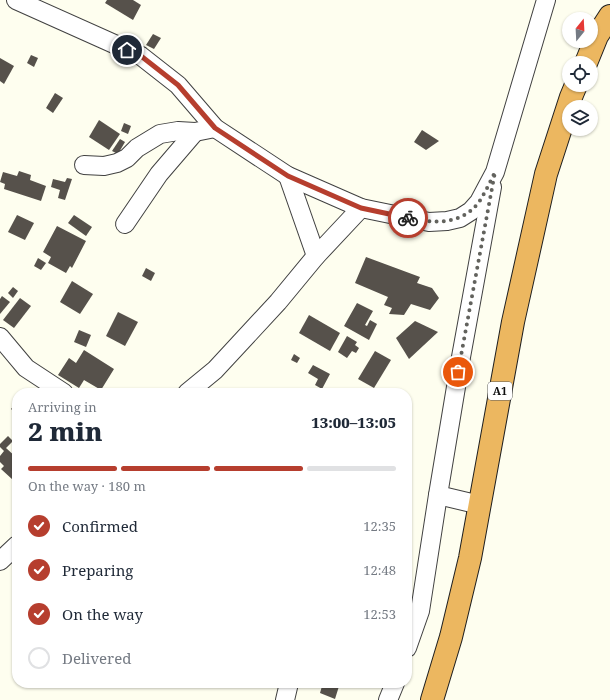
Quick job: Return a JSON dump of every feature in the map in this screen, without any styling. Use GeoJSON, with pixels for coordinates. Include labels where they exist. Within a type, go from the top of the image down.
{"type":"FeatureCollection","features":[{"type":"Feature","properties":{"kind":"highway"},"geometry":{"type":"LineString","coordinates":[[598,32],[607,0]]}},
{"type":"Feature","properties":{"kind":"highway"},"geometry":{"type":"LineString","coordinates":[[598,34],[610,16]]}},
{"type":"Feature","properties":{"kind":"highway","name":"A1"},"geometry":{"type":"LineString","coordinates":[[432,700],[451,637],[468,566],[513,322],[544,182],[573,92]]}},
{"type":"Feature","properties":{"kind":"street"},"geometry":{"type":"LineString","coordinates":[[16,0],[141,56],[178,85],[215,128],[288,176],[361,208],[429,222],[447,221],[460,218],[479,202],[495,172]]}},
{"type":"Feature","properties":{"kind":"street"},"geometry":{"type":"LineString","coordinates":[[412,634],[420,611],[461,357],[495,172],[546,0]]}},
{"type":"Feature","properties":{"kind":"street"},"geometry":{"type":"LineString","coordinates":[[84,165],[104,166],[117,163],[126,158],[137,148],[160,134],[178,131],[195,132],[215,128]]}},
{"type":"Feature","properties":{"kind":"street"},"geometry":{"type":"LineString","coordinates":[[125,224],[159,174],[195,132]]}},
{"type":"Feature","properties":{"kind":"street"},"geometry":{"type":"LineString","coordinates":[[288,176],[316,256]]}},
{"type":"Feature","properties":{"kind":"street"},"geometry":{"type":"LineString","coordinates":[[193,388],[215,370],[278,302],[316,256],[361,208]]}},
{"type":"Feature","properties":{"kind":"street"},"geometry":{"type":"LineString","coordinates":[[0,337],[26,368],[56,388]]}},
{"type":"Feature","properties":{"kind":"street"},"geometry":{"type":"LineString","coordinates":[[438,495],[480,505]]}},
{"type":"Feature","properties":{"kind":"street"},"geometry":{"type":"LineString","coordinates":[[0,561],[12,550]]}},
{"type":"Feature","properties":{"kind":"street"},"geometry":{"type":"LineString","coordinates":[[285,700],[287,688]]}},
{"type":"Feature","properties":{"kind":"street"},"geometry":{"type":"LineString","coordinates":[[388,700],[393,688]]}},
{"type":"Feature","properties":{"kind":"building"},"geometry":{"type":"Polygon","coordinates":[[[107,0],[133,0],[141,5],[133,20],[105,3],[107,0]]]}},
{"type":"Feature","properties":{"kind":"building"},"geometry":{"type":"Polygon","coordinates":[[[153,34],[161,38],[154,49],[146,45],[153,34]]]}},
{"type":"Feature","properties":{"kind":"building"},"geometry":{"type":"Polygon","coordinates":[[[31,55],[38,58],[34,67],[27,63],[31,55]]]}},
{"type":"Feature","properties":{"kind":"building"},"geometry":{"type":"Polygon","coordinates":[[[0,58],[14,66],[4,84],[0,81],[0,58]]]}},
{"type":"Feature","properties":{"kind":"building"},"geometry":{"type":"Polygon","coordinates":[[[55,93],[63,98],[53,113],[46,108],[55,93]]]}},
{"type":"Feature","properties":{"kind":"building"},"geometry":{"type":"Polygon","coordinates":[[[99,120],[120,134],[109,150],[89,137],[99,120]]]}},
{"type":"Feature","properties":{"kind":"building"},"geometry":{"type":"Polygon","coordinates":[[[124,123],[131,126],[128,134],[121,131],[124,123]]]}},
{"type":"Feature","properties":{"kind":"building"},"geometry":{"type":"Polygon","coordinates":[[[422,130],[439,141],[426,150],[414,142],[422,130]]]}},
{"type":"Feature","properties":{"kind":"building"},"geometry":{"type":"Polygon","coordinates":[[[120,139],[125,142],[118,154],[112,151],[120,139]]]}},
{"type":"Feature","properties":{"kind":"building"},"geometry":{"type":"Polygon","coordinates":[[[19,171],[31,175],[30,180],[46,186],[41,201],[4,189],[5,184],[0,182],[3,172],[17,176],[19,171]]]}},
{"type":"Feature","properties":{"kind":"building"},"geometry":{"type":"Polygon","coordinates":[[[67,178],[72,179],[65,200],[58,198],[60,190],[51,187],[53,179],[65,182],[67,178]]]}},
{"type":"Feature","properties":{"kind":"building"},"geometry":{"type":"Polygon","coordinates":[[[17,215],[34,223],[25,240],[8,232],[17,215]]]}},
{"type":"Feature","properties":{"kind":"building"},"geometry":{"type":"Polygon","coordinates":[[[74,215],[92,227],[86,236],[68,223],[74,215]]]}},
{"type":"Feature","properties":{"kind":"building"},"geometry":{"type":"Polygon","coordinates":[[[57,226],[86,241],[72,268],[70,266],[66,273],[48,263],[51,257],[43,252],[57,226]]]}},
{"type":"Feature","properties":{"kind":"building"},"geometry":{"type":"Polygon","coordinates":[[[366,257],[420,277],[417,283],[432,288],[439,298],[430,310],[411,304],[404,315],[389,314],[392,308],[384,305],[388,297],[355,283],[366,257]]]}},
{"type":"Feature","properties":{"kind":"building"},"geometry":{"type":"Polygon","coordinates":[[[38,258],[46,263],[41,270],[34,266],[38,258]]]}},
{"type":"Feature","properties":{"kind":"building"},"geometry":{"type":"Polygon","coordinates":[[[146,268],[155,273],[151,281],[142,276],[146,268]]]}},
{"type":"Feature","properties":{"kind":"building"},"geometry":{"type":"Polygon","coordinates":[[[72,281],[93,294],[80,314],[60,302],[72,281]]]}},
{"type":"Feature","properties":{"kind":"building"},"geometry":{"type":"Polygon","coordinates":[[[13,287],[18,291],[13,298],[8,293],[13,287]]]}},
{"type":"Feature","properties":{"kind":"building"},"geometry":{"type":"Polygon","coordinates":[[[2,296],[10,302],[0,314],[0,299],[2,296]]]}},
{"type":"Feature","properties":{"kind":"building"},"geometry":{"type":"Polygon","coordinates":[[[20,298],[31,306],[14,328],[3,320],[20,298]]]}},
{"type":"Feature","properties":{"kind":"building"},"geometry":{"type":"Polygon","coordinates":[[[357,303],[373,311],[365,325],[367,326],[370,320],[377,324],[369,340],[344,326],[357,303]]]}},
{"type":"Feature","properties":{"kind":"building"},"geometry":{"type":"Polygon","coordinates":[[[118,312],[138,322],[125,346],[106,336],[118,312]]]}},
{"type":"Feature","properties":{"kind":"building"},"geometry":{"type":"Polygon","coordinates":[[[309,315],[340,333],[330,351],[299,333],[309,315]]]}},
{"type":"Feature","properties":{"kind":"building"},"geometry":{"type":"Polygon","coordinates":[[[415,321],[438,332],[409,359],[396,338],[415,321]]]}},
{"type":"Feature","properties":{"kind":"building"},"geometry":{"type":"Polygon","coordinates":[[[79,330],[91,335],[86,347],[74,342],[79,330]]]}},
{"type":"Feature","properties":{"kind":"building"},"geometry":{"type":"Polygon","coordinates":[[[347,336],[357,342],[355,345],[359,348],[356,353],[352,351],[347,358],[338,352],[347,336]]]}},
{"type":"Feature","properties":{"kind":"building"},"geometry":{"type":"Polygon","coordinates":[[[84,350],[114,369],[102,388],[98,388],[84,380],[79,388],[58,375],[69,358],[76,363],[84,350]]]}},
{"type":"Feature","properties":{"kind":"building"},"geometry":{"type":"Polygon","coordinates":[[[375,351],[391,360],[374,388],[358,379],[375,351]]]}},
{"type":"Feature","properties":{"kind":"building"},"geometry":{"type":"Polygon","coordinates":[[[294,354],[300,358],[297,363],[291,360],[294,354]]]}},
{"type":"Feature","properties":{"kind":"building"},"geometry":{"type":"Polygon","coordinates":[[[313,365],[330,374],[323,388],[320,388],[315,385],[318,379],[308,373],[313,365]]]}},
{"type":"Feature","properties":{"kind":"building"},"geometry":{"type":"Polygon","coordinates":[[[8,436],[12,440],[6,448],[12,453],[12,479],[1,469],[4,466],[0,462],[0,456],[4,451],[0,447],[0,444],[8,436]]]}},
{"type":"Feature","properties":{"kind":"building"},"geometry":{"type":"Polygon","coordinates":[[[321,688],[338,688],[335,699],[320,693],[321,688]]]}},
{"type":"Feature","properties":{"kind":"way so far"},"geometry":{"type":"LineString","coordinates":[[408,218],[429,222],[447,221],[460,218],[479,202],[495,172],[458,372]]}},
{"type":"Feature","properties":{"kind":"route"},"geometry":{"type":"LineString","coordinates":[[127,50],[141,56],[178,85],[215,128],[288,176],[361,208],[408,218]]}}]}
